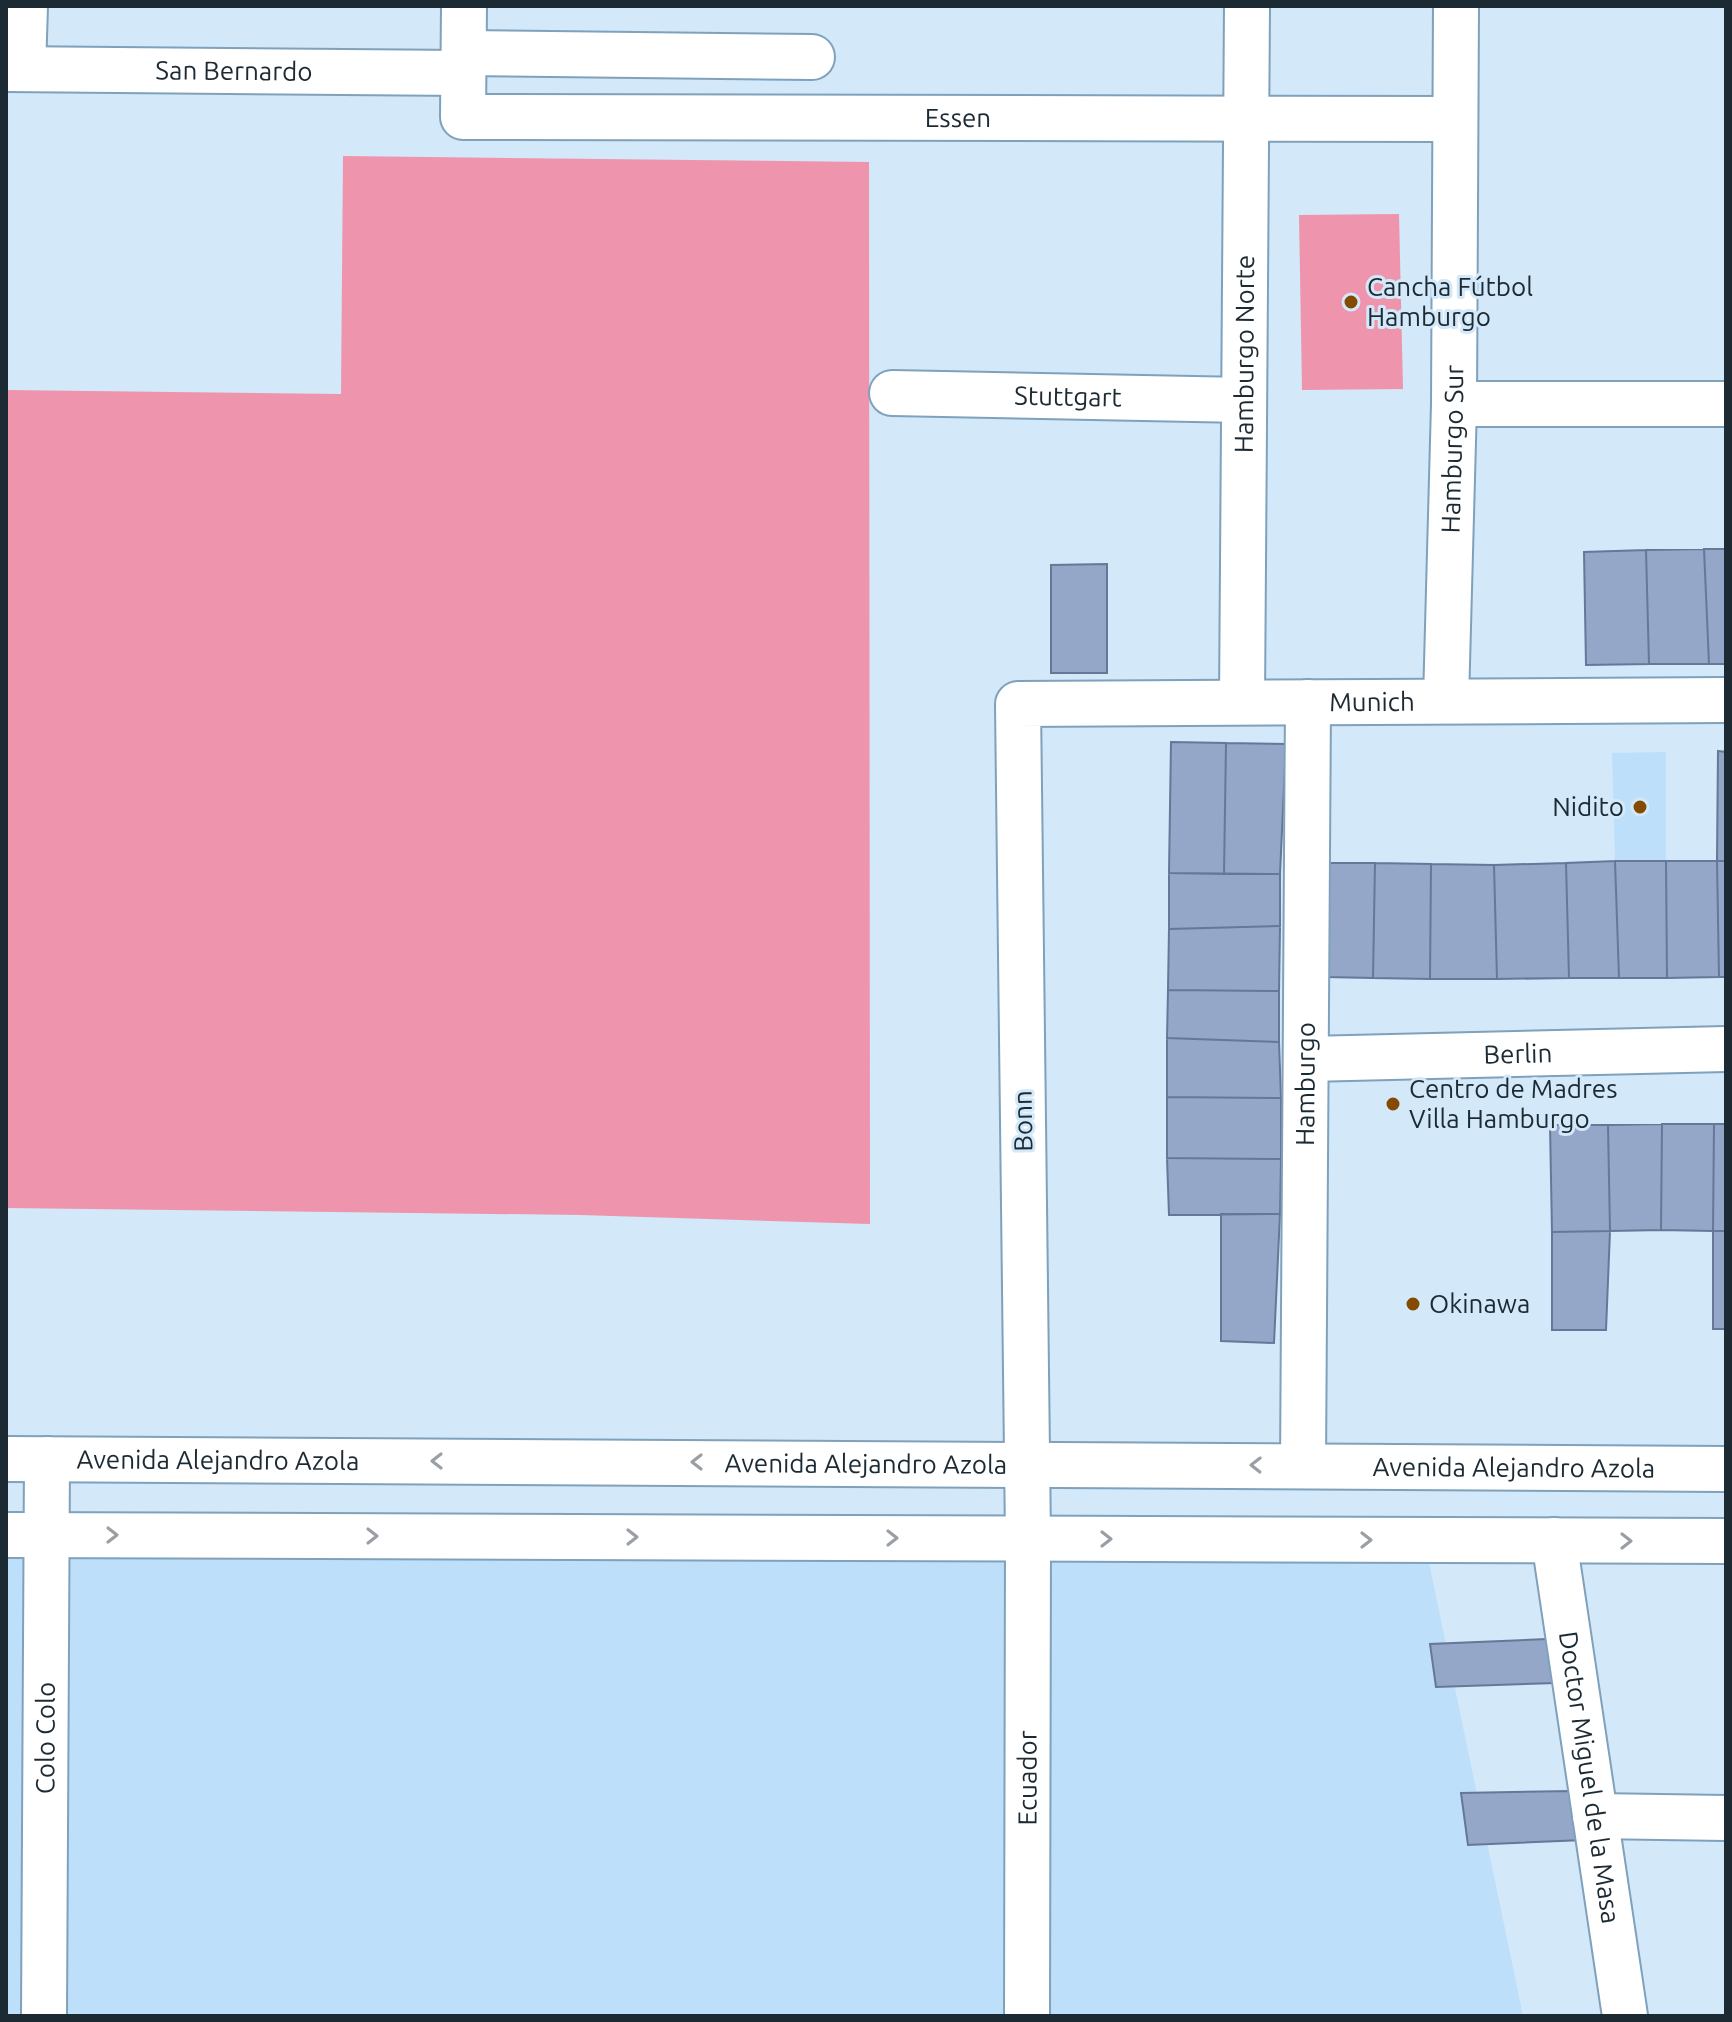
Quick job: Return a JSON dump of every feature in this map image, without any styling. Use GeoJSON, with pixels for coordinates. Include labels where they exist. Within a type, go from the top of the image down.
{"type":"FeatureCollection","features":[{"type":"Feature","properties":{"kind":"street"},"geometry":{"type":"LineString","coordinates":[[15,69],[25,6]]}},
{"type":"Feature","properties":{"kind":"street"},"geometry":{"type":"LineString","coordinates":[[464,6],[464,63]]}},
{"type":"Feature","properties":{"kind":"street","name":"Hamburgo Norte"},"geometry":{"type":"LineString","coordinates":[[1242,702],[1247,6]]}},
{"type":"Feature","properties":{"kind":"street","name":"Hamburgo Sur"},"geometry":{"type":"LineString","coordinates":[[1446,701],[1454,404],[1456,6]]}},
{"type":"Feature","properties":{"kind":"street","name":"San Bernardo"},"geometry":{"type":"LineString","coordinates":[[15,69],[812,57]]}},
{"type":"Feature","properties":{"kind":"street","name":"Essen"},"geometry":{"type":"LineString","coordinates":[[464,63],[463,117],[1454,119]]}},
{"type":"Feature","properties":{"kind":"street","name":"Stuttgart"},"geometry":{"type":"LineString","coordinates":[[892,393],[1244,400]]}},
{"type":"Feature","properties":{"kind":"street"},"geometry":{"type":"LineString","coordinates":[[1454,404],[1726,404]]}},
{"type":"Feature","properties":{"kind":"street","name":"Munich"},"geometry":{"type":"LineString","coordinates":[[1018,704],[1726,700]]}},
{"type":"Feature","properties":{"kind":"street","name":"Hamburgo"},"geometry":{"type":"LineString","coordinates":[[1303,1466],[1308,702]]}},
{"type":"Feature","properties":{"kind":"street","name":"Bonn"},"geometry":{"type":"LineString","coordinates":[[1018,704],[1028,1538]]}},
{"type":"Feature","properties":{"kind":"street","name":"Berlin"},"geometry":{"type":"LineString","coordinates":[[1308,1059],[1726,1049]]}},
{"type":"Feature","properties":{"kind":"street","name":"Avenida Alejandro Azola"},"geometry":{"type":"LineString","coordinates":[[26,1459],[1726,1469]]}},
{"type":"Feature","properties":{"kind":"street","name":"Colo Colo"},"geometry":{"type":"LineString","coordinates":[[26,1459],[26,1535],[44,2016]]}},
{"type":"Feature","properties":{"kind":"street"},"geometry":{"type":"LineString","coordinates":[[26,1535],[1726,1541]]}},
{"type":"Feature","properties":{"kind":"street","name":"Ecuador"},"geometry":{"type":"LineString","coordinates":[[1027,2016],[1028,1538]]}},
{"type":"Feature","properties":{"kind":"street","name":"Doctor Miguel de la Masa"},"geometry":{"type":"LineString","coordinates":[[1554,1540],[1625,2016]]}},
{"type":"Feature","properties":{"kind":"street"},"geometry":{"type":"LineString","coordinates":[[1595,1816],[1726,1818]]}},
{"type":"Feature","properties":{"kind":"shaded area"},"geometry":{"type":"Polygon","coordinates":[[[343,156],[869,162],[870,1224],[580,1215],[6,1208],[6,390],[341,394],[343,156]]]}},
{"type":"Feature","properties":{"kind":"shaded area","name":"Cancha Fútbol Hamburgo"},"geometry":{"type":"Polygon","coordinates":[[[1399,214],[1403,389],[1302,390],[1299,215],[1399,214]]]}},
{"type":"Feature","properties":{"kind":"shaded area","name":"Nidito"},"geometry":{"type":"Polygon","coordinates":[[[1666,752],[1666,861],[1615,861],[1612,753],[1666,752]]]}},
{"type":"Feature","properties":{"kind":"shaded area"},"geometry":{"type":"Polygon","coordinates":[[[6,1548],[1427,1553],[1523,2016],[6,2016],[6,1548]]]}},
{"type":"Feature","properties":{"kind":"building"},"geometry":{"type":"Polygon","coordinates":[[[1704,549],[1726,549],[1726,664],[1709,664],[1704,549]]]}},
{"type":"Feature","properties":{"kind":"building"},"geometry":{"type":"Polygon","coordinates":[[[1704,549],[1709,664],[1649,664],[1646,550],[1704,549]]]}},
{"type":"Feature","properties":{"kind":"building"},"geometry":{"type":"Polygon","coordinates":[[[1646,550],[1649,664],[1586,665],[1584,552],[1646,550]]]}},
{"type":"Feature","properties":{"kind":"building"},"geometry":{"type":"Polygon","coordinates":[[[1107,564],[1107,673],[1051,673],[1051,565],[1107,564]]]}},
{"type":"Feature","properties":{"kind":"building"},"geometry":{"type":"Polygon","coordinates":[[[1171,742],[1226,743],[1224,874],[1169,873],[1171,742]]]}},
{"type":"Feature","properties":{"kind":"building"},"geometry":{"type":"Polygon","coordinates":[[[1226,743],[1286,744],[1280,874],[1224,874],[1226,743]]]}},
{"type":"Feature","properties":{"kind":"building"},"geometry":{"type":"Polygon","coordinates":[[[1718,751],[1726,752],[1726,861],[1717,861],[1718,751]]]}},
{"type":"Feature","properties":{"kind":"building"},"geometry":{"type":"Polygon","coordinates":[[[1615,861],[1619,978],[1569,978],[1566,863],[1615,861]]]}},
{"type":"Feature","properties":{"kind":"building"},"geometry":{"type":"Polygon","coordinates":[[[1615,861],[1666,861],[1667,978],[1619,978],[1615,861]]]}},
{"type":"Feature","properties":{"kind":"building"},"geometry":{"type":"Polygon","coordinates":[[[1666,861],[1717,861],[1719,977],[1667,978],[1666,861]]]}},
{"type":"Feature","properties":{"kind":"building"},"geometry":{"type":"Polygon","coordinates":[[[1717,861],[1726,861],[1726,977],[1719,977],[1717,861]]]}},
{"type":"Feature","properties":{"kind":"building"},"geometry":{"type":"Polygon","coordinates":[[[1324,863],[1375,863],[1373,978],[1325,977],[1324,863]]]}},
{"type":"Feature","properties":{"kind":"building"},"geometry":{"type":"Polygon","coordinates":[[[1375,863],[1431,864],[1430,979],[1373,978],[1375,863]]]}},
{"type":"Feature","properties":{"kind":"building"},"geometry":{"type":"Polygon","coordinates":[[[1566,863],[1569,978],[1497,979],[1494,865],[1566,863]]]}},
{"type":"Feature","properties":{"kind":"building"},"geometry":{"type":"Polygon","coordinates":[[[1431,864],[1494,865],[1497,979],[1430,979],[1431,864]]]}},
{"type":"Feature","properties":{"kind":"building"},"geometry":{"type":"Polygon","coordinates":[[[1169,873],[1280,874],[1280,926],[1169,929],[1169,873]]]}},
{"type":"Feature","properties":{"kind":"building"},"geometry":{"type":"Polygon","coordinates":[[[1280,926],[1279,991],[1168,990],[1169,929],[1280,926]]]}},
{"type":"Feature","properties":{"kind":"building"},"geometry":{"type":"Polygon","coordinates":[[[1168,990],[1279,991],[1279,1042],[1167,1038],[1168,990]]]}},
{"type":"Feature","properties":{"kind":"building"},"geometry":{"type":"Polygon","coordinates":[[[1167,1038],[1279,1042],[1281,1098],[1167,1097],[1167,1038]]]}},
{"type":"Feature","properties":{"kind":"building"},"geometry":{"type":"Polygon","coordinates":[[[1167,1097],[1281,1098],[1281,1159],[1167,1158],[1167,1097]]]}},
{"type":"Feature","properties":{"kind":"building"},"geometry":{"type":"Polygon","coordinates":[[[1662,1124],[1714,1124],[1713,1231],[1661,1230],[1662,1124]]]}},
{"type":"Feature","properties":{"kind":"building"},"geometry":{"type":"Polygon","coordinates":[[[1662,1124],[1661,1230],[1610,1231],[1608,1125],[1662,1124]]]}},
{"type":"Feature","properties":{"kind":"building"},"geometry":{"type":"Polygon","coordinates":[[[1714,1124],[1726,1124],[1726,1231],[1713,1231],[1714,1124]]]}},
{"type":"Feature","properties":{"kind":"building"},"geometry":{"type":"Polygon","coordinates":[[[1550,1125],[1608,1125],[1610,1231],[1552,1232],[1550,1125]]]}},
{"type":"Feature","properties":{"kind":"building"},"geometry":{"type":"Polygon","coordinates":[[[1167,1158],[1281,1159],[1280,1214],[1169,1215],[1167,1158]]]}},
{"type":"Feature","properties":{"kind":"building"},"geometry":{"type":"Polygon","coordinates":[[[1221,1214],[1280,1214],[1274,1343],[1221,1341],[1221,1214]]]}},
{"type":"Feature","properties":{"kind":"building"},"geometry":{"type":"Polygon","coordinates":[[[1610,1231],[1606,1330],[1552,1330],[1552,1232],[1610,1231]]]}},
{"type":"Feature","properties":{"kind":"building"},"geometry":{"type":"Polygon","coordinates":[[[1713,1231],[1726,1231],[1726,1329],[1713,1329],[1713,1231]]]}},
{"type":"Feature","properties":{"kind":"building"},"geometry":{"type":"Polygon","coordinates":[[[1547,1639],[1555,1683],[1436,1687],[1430,1644],[1547,1639]]]}},
{"type":"Feature","properties":{"kind":"building"},"geometry":{"type":"Polygon","coordinates":[[[1572,1791],[1583,1840],[1468,1845],[1461,1793],[1572,1791]]]}},
{"type":"Feature","properties":{"kind":"place","name":"Cancha Fútbol Hamburgo"},"geometry":{"type":"Point","coordinates":[1351,302]}},
{"type":"Feature","properties":{"kind":"place","name":"Nidito"},"geometry":{"type":"Point","coordinates":[1640,807]}},
{"type":"Feature","properties":{"kind":"place","name":"Centro de Madres Villa Hamburgo"},"geometry":{"type":"Point","coordinates":[1393,1104]}},
{"type":"Feature","properties":{"kind":"place","name":"Okinawa"},"geometry":{"type":"Point","coordinates":[1413,1304]}}]}
